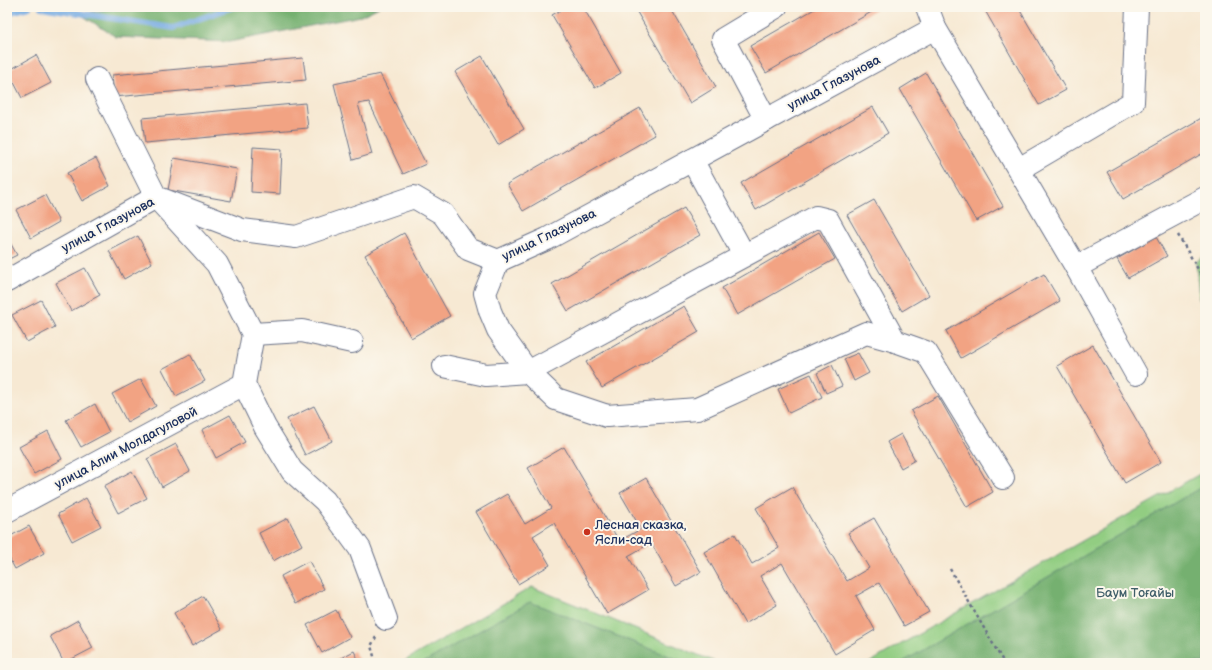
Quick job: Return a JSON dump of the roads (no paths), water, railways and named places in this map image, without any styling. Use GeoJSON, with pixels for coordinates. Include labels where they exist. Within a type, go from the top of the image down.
{"type":"FeatureCollection","features":[{"type":"Feature","properties":{"kind":"street"},"geometry":{"type":"LineString","coordinates":[[766,120],[723,39],[776,7]]}},
{"type":"Feature","properties":{"kind":"street"},"geometry":{"type":"LineString","coordinates":[[927,7],[935,28],[1076,266],[1136,374]]}},
{"type":"Feature","properties":{"kind":"street"},"geometry":{"type":"LineString","coordinates":[[1019,169],[1133,102],[1137,7]]}},
{"type":"Feature","properties":{"kind":"street","name":"улица Глазунова"},"geometry":{"type":"LineString","coordinates":[[7,280],[156,198],[242,230],[296,237],[414,197],[443,214],[468,249],[498,261],[547,239],[935,28]]}},
{"type":"Feature","properties":{"kind":"street"},"geometry":{"type":"LineString","coordinates":[[97,79],[156,198],[217,264],[253,334],[244,384],[265,426],[292,471],[325,501],[360,549],[386,619]]}},
{"type":"Feature","properties":{"kind":"street"},"geometry":{"type":"LineString","coordinates":[[692,160],[744,255]]}},
{"type":"Feature","properties":{"kind":"street"},"geometry":{"type":"LineString","coordinates":[[1076,266],[1205,198]]}},
{"type":"Feature","properties":{"kind":"street"},"geometry":{"type":"LineString","coordinates":[[444,366],[486,375],[528,372],[816,216],[828,220],[895,341]]}},
{"type":"Feature","properties":{"kind":"street"},"geometry":{"type":"LineString","coordinates":[[498,261],[486,294],[490,311],[498,330],[528,372],[556,399],[607,416],[697,409],[866,333],[926,352],[1003,478]]}},
{"type":"Feature","properties":{"kind":"street"},"geometry":{"type":"LineString","coordinates":[[253,334],[302,331],[352,342]]}},
{"type":"Feature","properties":{"kind":"street","name":"улица Алии Молдагуловой"},"geometry":{"type":"LineString","coordinates":[[7,511],[244,384]]}},
{"type":"Feature","properties":{"kind":"waterway"},"geometry":{"type":"LineString","coordinates":[[7,13],[29,7]]}},
{"type":"Feature","properties":{"kind":"waterway"},"geometry":{"type":"LineString","coordinates":[[41,7],[173,28],[233,7]]}},
{"type":"Feature","properties":{"kind":"place","name":"Лесная сказка, Ясли-сад"},"geometry":{"type":"Point","coordinates":[587,532]}},
{"type":"Feature","properties":{"kind":"park label","name":"Баум Тоғайы"},"geometry":{"type":"Point","coordinates":[1135,593]}}]}
